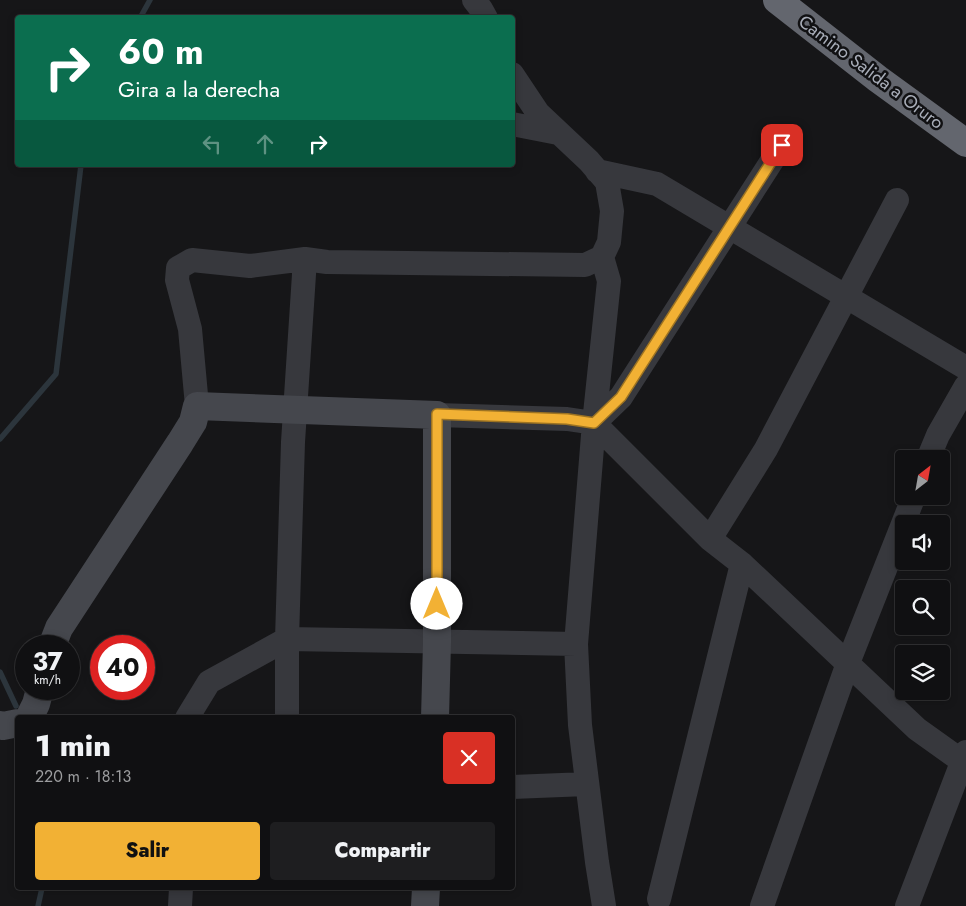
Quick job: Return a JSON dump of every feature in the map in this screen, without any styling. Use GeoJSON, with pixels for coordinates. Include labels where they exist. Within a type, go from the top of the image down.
{"type":"FeatureCollection","features":[{"type":"Feature","properties":{"kind":"highway","name":"Camino Salida a Oruro"},"geometry":{"type":"LineString","coordinates":[[777,0],[878,79],[966,143]]}},
{"type":"Feature","properties":{"kind":"street"},"geometry":{"type":"LineString","coordinates":[[474,0],[484,15]]}},
{"type":"Feature","properties":{"kind":"street"},"geometry":{"type":"LineString","coordinates":[[515,79],[538,114],[589,161],[607,182],[612,211],[608,242],[602,257],[609,281],[594,423],[576,644],[580,725],[604,906]]}},
{"type":"Feature","properties":{"kind":"street"},"geometry":{"type":"LineString","coordinates":[[515,125],[558,133]]}},
{"type":"Feature","properties":{"kind":"street"},"geometry":{"type":"LineString","coordinates":[[594,423],[621,397],[782,145]]}},
{"type":"Feature","properties":{"kind":"street"},"geometry":{"type":"LineString","coordinates":[[597,171],[657,184],[966,368]]}},
{"type":"Feature","properties":{"kind":"street"},"geometry":{"type":"LineString","coordinates":[[710,539],[766,449],[897,200]]}},
{"type":"Feature","properties":{"kind":"street"},"geometry":{"type":"LineString","coordinates":[[56,635],[193,422],[197,406],[190,329],[177,280],[178,268],[192,260],[250,266],[306,259],[327,262],[585,265],[602,257]]}},
{"type":"Feature","properties":{"kind":"street"},"geometry":{"type":"LineString","coordinates":[[287,715],[287,639],[294,410],[306,259]]}},
{"type":"Feature","properties":{"kind":"street"},"geometry":{"type":"LineString","coordinates":[[932,450],[938,435],[966,386]]}},
{"type":"Feature","properties":{"kind":"street"},"geometry":{"type":"LineString","coordinates":[[197,406],[567,419],[594,423],[710,539],[742,564],[917,728],[964,759],[907,906]]}},
{"type":"Feature","properties":{"kind":"street"},"geometry":{"type":"LineString","coordinates":[[435,715],[437,414]]}},
{"type":"Feature","properties":{"kind":"street"},"geometry":{"type":"LineString","coordinates":[[762,906],[848,663],[910,505]]}},
{"type":"Feature","properties":{"kind":"street"},"geometry":{"type":"LineString","coordinates":[[659,899],[742,564]]}},
{"type":"Feature","properties":{"kind":"street"},"geometry":{"type":"LineString","coordinates":[[189,715],[209,682],[287,639],[576,644]]}},
{"type":"Feature","properties":{"kind":"street"},"geometry":{"type":"LineString","coordinates":[[30,715],[37,700]]}},
{"type":"Feature","properties":{"kind":"street"},"geometry":{"type":"LineString","coordinates":[[0,725],[15,723]]}},
{"type":"Feature","properties":{"kind":"street"},"geometry":{"type":"LineString","coordinates":[[515,786],[587,784]]}},
{"type":"Feature","properties":{"kind":"street"},"geometry":{"type":"LineString","coordinates":[[180,906],[181,890]]}},
{"type":"Feature","properties":{"kind":"street"},"geometry":{"type":"LineString","coordinates":[[425,906],[426,890]]}},
{"type":"Feature","properties":{"kind":"waterway"},"geometry":{"type":"LineString","coordinates":[[142,15],[150,0]]}},
{"type":"Feature","properties":{"kind":"waterway"},"geometry":{"type":"LineString","coordinates":[[0,439],[56,374],[81,167]]}},
{"type":"Feature","properties":{"kind":"waterway"},"geometry":{"type":"LineString","coordinates":[[0,672],[16,706]]}},
{"type":"Feature","properties":{"kind":"waterway"},"geometry":{"type":"LineString","coordinates":[[38,906],[42,890]]}},
{"type":"Feature","properties":{"kind":"route"},"geometry":{"type":"LineString","coordinates":[[437,604],[437,414],[567,419],[594,423],[621,397],[782,145]]}}]}
